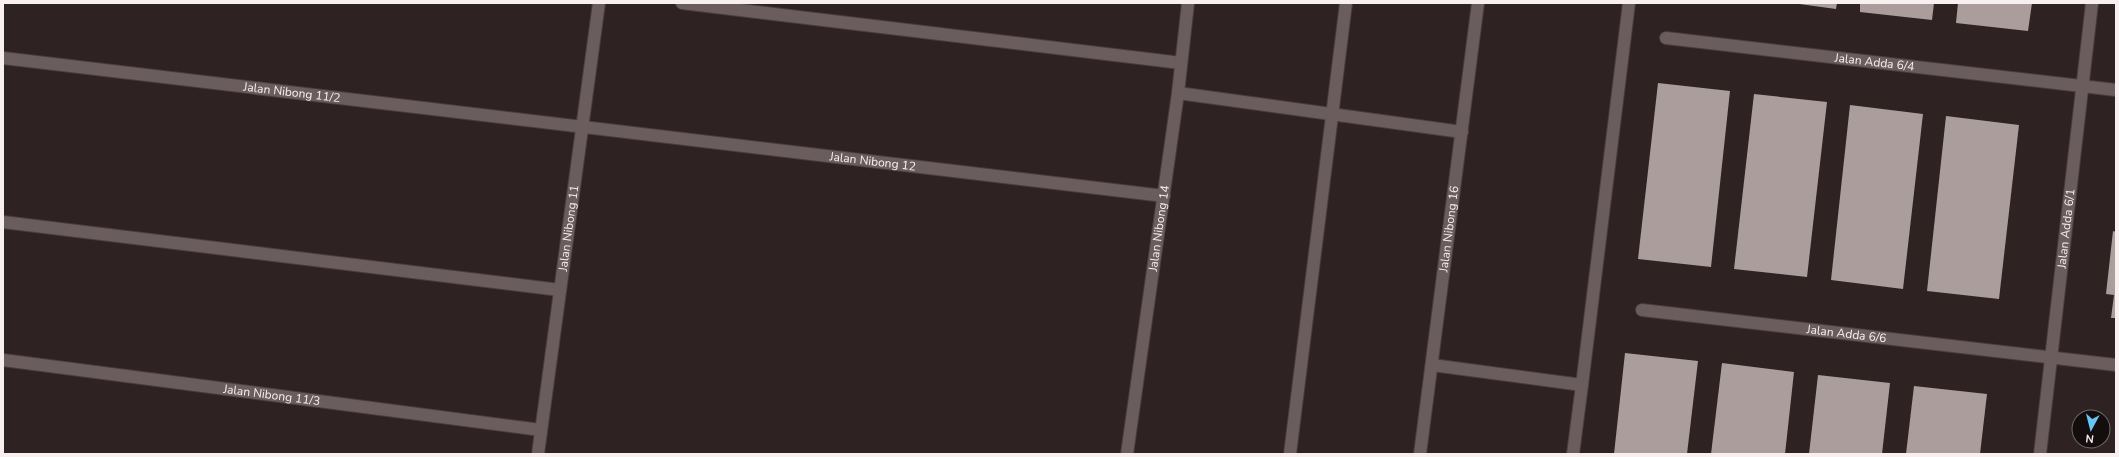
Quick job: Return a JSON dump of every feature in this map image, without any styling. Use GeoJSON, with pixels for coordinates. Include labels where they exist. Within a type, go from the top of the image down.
{"type":"FeatureCollection","features":[{"type":"Feature","properties":{"kind":"street","name":"Jalan Nibong 11"},"geometry":{"type":"LineString","coordinates":[[538,454],[581,127],[599,3]]}},
{"type":"Feature","properties":{"kind":"street"},"geometry":{"type":"LineString","coordinates":[[682,3],[1181,63]]}},
{"type":"Feature","properties":{"kind":"street","name":"Jalan Nibong 14"},"geometry":{"type":"LineString","coordinates":[[1127,454],[1178,93],[1188,3]]}},
{"type":"Feature","properties":{"kind":"street"},"geometry":{"type":"LineString","coordinates":[[1290,454],[1346,3]]}},
{"type":"Feature","properties":{"kind":"street","name":"Jalan Nibong 16"},"geometry":{"type":"LineString","coordinates":[[1420,454],[1478,3]]}},
{"type":"Feature","properties":{"kind":"street"},"geometry":{"type":"LineString","coordinates":[[1573,454],[1629,3]]}},
{"type":"Feature","properties":{"kind":"street","name":"Jalan Adda 6/1"},"geometry":{"type":"LineString","coordinates":[[2040,454],[2092,3]]}},
{"type":"Feature","properties":{"kind":"street","name":"Jalan Adda 6/4"},"geometry":{"type":"LineString","coordinates":[[1666,38],[2116,90]]}},
{"type":"Feature","properties":{"kind":"street","name":"Jalan Nibong 11/2"},"geometry":{"type":"LineString","coordinates":[[3,58],[581,127]]}},
{"type":"Feature","properties":{"kind":"street"},"geometry":{"type":"LineString","coordinates":[[1178,93],[1462,132]]}},
{"type":"Feature","properties":{"kind":"street","name":"Jalan Nibong 12"},"geometry":{"type":"LineString","coordinates":[[581,127],[1164,196]]}},
{"type":"Feature","properties":{"kind":"street"},"geometry":{"type":"LineString","coordinates":[[3,222],[560,290]]}},
{"type":"Feature","properties":{"kind":"street","name":"Jalan Adda 6/6"},"geometry":{"type":"LineString","coordinates":[[1642,310],[2116,365]]}},
{"type":"Feature","properties":{"kind":"street","name":"Jalan Nibong 11/3"},"geometry":{"type":"LineString","coordinates":[[3,360],[541,430]]}},
{"type":"Feature","properties":{"kind":"street"},"geometry":{"type":"LineString","coordinates":[[1432,365],[1582,385]]}},
{"type":"Feature","properties":{"kind":"building"},"geometry":{"type":"Polygon","coordinates":[[[1792,3],[1837,3],[1836,9],[1792,3]]]}},
{"type":"Feature","properties":{"kind":"building"},"geometry":{"type":"Polygon","coordinates":[[[1860,3],[1934,3],[1932,20],[1860,12],[1860,3]]]}},
{"type":"Feature","properties":{"kind":"building"},"geometry":{"type":"Polygon","coordinates":[[[1958,3],[2032,3],[2028,31],[1956,23],[1958,3]]]}},
{"type":"Feature","properties":{"kind":"building"},"geometry":{"type":"Polygon","coordinates":[[[1658,83],[1730,91],[1711,267],[1638,259],[1658,83]]]}},
{"type":"Feature","properties":{"kind":"building"},"geometry":{"type":"Polygon","coordinates":[[[1754,94],[1827,102],[1807,277],[1734,269],[1754,94]]]}},
{"type":"Feature","properties":{"kind":"building"},"geometry":{"type":"Polygon","coordinates":[[[1850,105],[1923,114],[1903,289],[1831,280],[1850,105]]]}},
{"type":"Feature","properties":{"kind":"building"},"geometry":{"type":"Polygon","coordinates":[[[1946,116],[2019,125],[1999,299],[1927,291],[1946,116]]]}},
{"type":"Feature","properties":{"kind":"building"},"geometry":{"type":"Polygon","coordinates":[[[2113,231],[2116,232],[2116,318],[2111,318],[2114,295],[2106,294],[2113,231]]]}},
{"type":"Feature","properties":{"kind":"building"},"geometry":{"type":"Polygon","coordinates":[[[1625,353],[1698,361],[1687,454],[1614,454],[1625,353]]]}},
{"type":"Feature","properties":{"kind":"building"},"geometry":{"type":"Polygon","coordinates":[[[1722,363],[1794,372],[1785,454],[1711,454],[1722,363]]]}},
{"type":"Feature","properties":{"kind":"building"},"geometry":{"type":"Polygon","coordinates":[[[1818,375],[1890,383],[1882,454],[1809,454],[1818,375]]]}},
{"type":"Feature","properties":{"kind":"building"},"geometry":{"type":"Polygon","coordinates":[[[1914,386],[1987,394],[1980,454],[1906,454],[1914,386]]]}}]}
